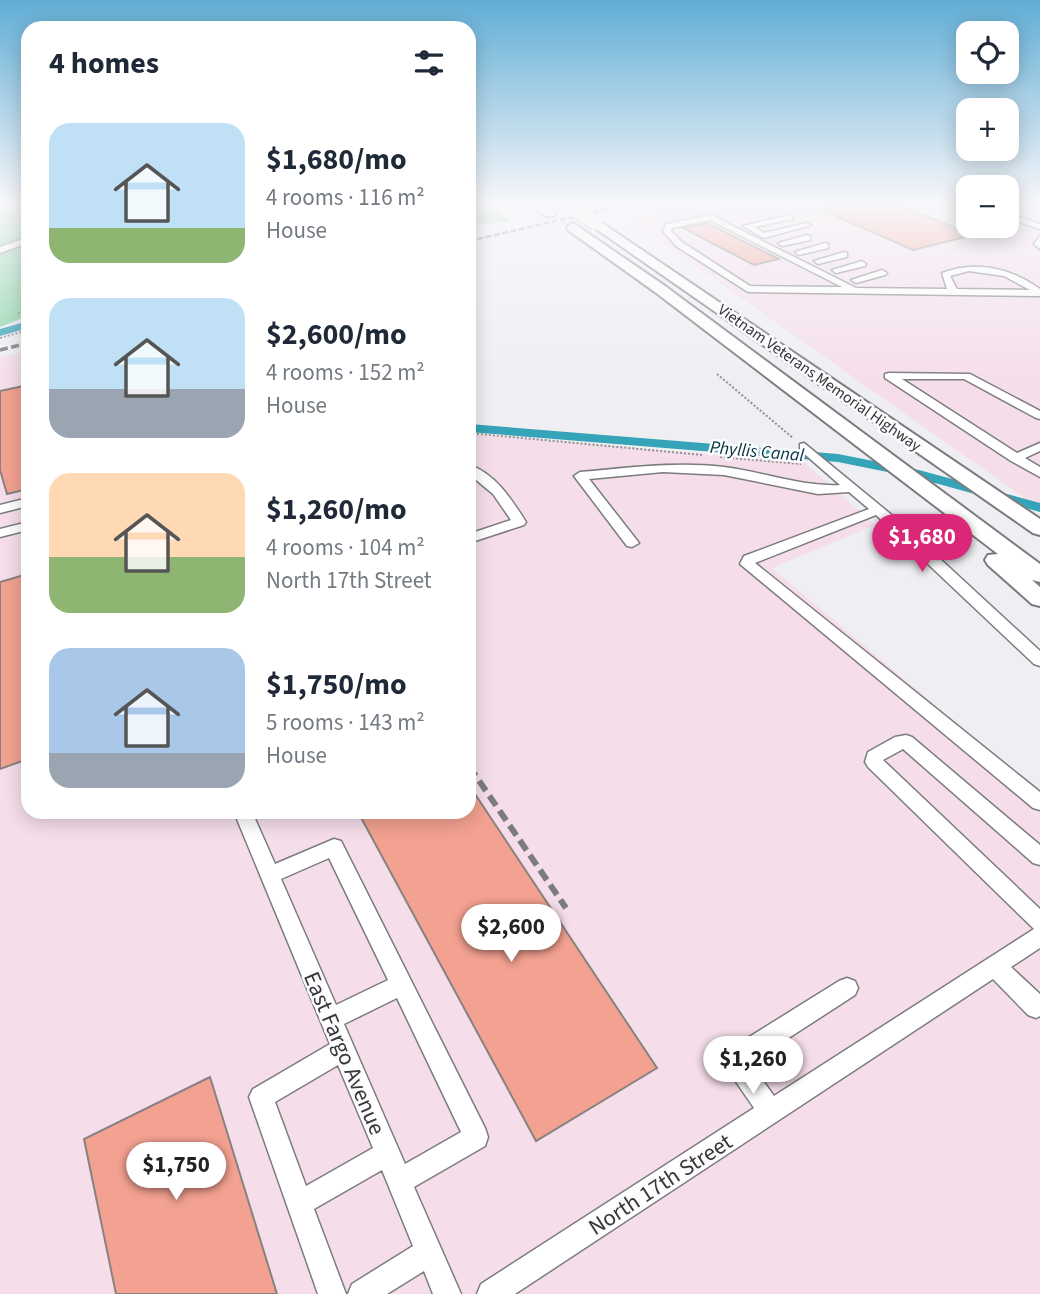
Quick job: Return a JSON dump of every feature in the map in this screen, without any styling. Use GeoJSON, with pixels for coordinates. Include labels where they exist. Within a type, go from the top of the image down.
{"type":"FeatureCollection","features":[{"type":"Feature","properties":{"kind":"highway","name":"Vietnam Veterans Memorial Highway"},"geometry":{"type":"LineString","coordinates":[[623,263],[760,363]]}},
{"type":"Feature","properties":{"kind":"highway","name":"Vietnam Veterans Memorial Highway"},"geometry":{"type":"LineString","coordinates":[[657,263],[955,472],[1040,528]]}},
{"type":"Feature","properties":{"kind":"highway"},"geometry":{"type":"LineString","coordinates":[[760,363],[861,450],[982,546],[1040,599]]}},
{"type":"Feature","properties":{"kind":"highway"},"geometry":{"type":"LineString","coordinates":[[760,363],[1040,575]]}},
{"type":"Feature","properties":{"kind":"street"},"geometry":{"type":"LineString","coordinates":[[709,263],[748,289],[854,285],[882,273]]}},
{"type":"Feature","properties":{"kind":"street"},"geometry":{"type":"LineString","coordinates":[[808,263],[854,285],[875,289],[1040,293]]}},
{"type":"Feature","properties":{"kind":"street"},"geometry":{"type":"LineString","coordinates":[[823,263],[854,285]]}},
{"type":"Feature","properties":{"kind":"street"},"geometry":{"type":"LineString","coordinates":[[836,270],[862,264]]}},
{"type":"Feature","properties":{"kind":"street"},"geometry":{"type":"LineString","coordinates":[[953,291],[945,275],[954,270],[973,268],[994,271],[1040,293]]}},
{"type":"Feature","properties":{"kind":"street"},"geometry":{"type":"LineString","coordinates":[[1040,416],[966,376],[889,376],[1040,473]]}},
{"type":"Feature","properties":{"kind":"street"},"geometry":{"type":"LineString","coordinates":[[804,447],[878,510],[1040,660]]}},
{"type":"Feature","properties":{"kind":"street"},"geometry":{"type":"LineString","coordinates":[[1015,458],[1040,447]]}},
{"type":"Feature","properties":{"kind":"street"},"geometry":{"type":"LineString","coordinates":[[632,543],[580,476],[663,468],[724,471],[818,490],[852,488]]}},
{"type":"Feature","properties":{"kind":"street"},"geometry":{"type":"LineString","coordinates":[[476,472],[510,506],[519,522],[476,537]]}},
{"type":"Feature","properties":{"kind":"street"},"geometry":{"type":"LineString","coordinates":[[0,509],[21,504]]}},
{"type":"Feature","properties":{"kind":"street"},"geometry":{"type":"LineString","coordinates":[[878,510],[748,559],[747,564],[1040,803]]}},
{"type":"Feature","properties":{"kind":"street"},"geometry":{"type":"LineString","coordinates":[[0,534],[21,528]]}},
{"type":"Feature","properties":{"kind":"street"},"geometry":{"type":"LineString","coordinates":[[1040,857],[906,742],[901,742],[874,757],[874,762],[1040,922]]}},
{"type":"Feature","properties":{"kind":"street","name":"East Fargo Avenue"},"geometry":{"type":"LineString","coordinates":[[246,819],[447,1294]]}},
{"type":"Feature","properties":{"kind":"street"},"geometry":{"type":"LineString","coordinates":[[270,875],[334,847],[476,1137],[400,1181]]}},
{"type":"Feature","properties":{"kind":"street","name":"North 17th Street"},"geometry":{"type":"LineString","coordinates":[[491,1294],[1040,936]]}},
{"type":"Feature","properties":{"kind":"street"},"geometry":{"type":"LineString","coordinates":[[995,966],[1036,1007],[1040,1005]]}},
{"type":"Feature","properties":{"kind":"street"},"geometry":{"type":"LineString","coordinates":[[331,1019],[402,984]]}},
{"type":"Feature","properties":{"kind":"street"},"geometry":{"type":"LineString","coordinates":[[771,1111],[733,1060],[847,988]]}},
{"type":"Feature","properties":{"kind":"street"},"geometry":{"type":"LineString","coordinates":[[332,1294],[261,1097],[344,1049]]}},
{"type":"Feature","properties":{"kind":"street"},"geometry":{"type":"LineString","coordinates":[[299,1204],[388,1153]]}},
{"type":"Feature","properties":{"kind":"street"},"geometry":{"type":"LineString","coordinates":[[362,1294],[430,1251]]}},
{"type":"Feature","properties":{"kind":"path"},"geometry":{"type":"LineString","coordinates":[[0,338],[21,332]]}},
{"type":"Feature","properties":{"kind":"path"},"geometry":{"type":"LineString","coordinates":[[717,374],[804,447]]}},
{"type":"Feature","properties":{"kind":"path"},"geometry":{"type":"LineString","coordinates":[[476,434],[828,466]]}},
{"type":"Feature","properties":{"kind":"shaded area"},"geometry":{"type":"Polygon","coordinates":[[[692,263],[1040,263],[1040,509],[692,263]]]}},
{"type":"Feature","properties":{"kind":"shaded area"},"geometry":{"type":"Polygon","coordinates":[[[21,352],[21,819],[476,819],[476,435],[805,463],[875,525],[772,568],[1040,793],[1040,1294],[0,1294],[0,357],[21,352]]]}},
{"type":"Feature","properties":{"kind":"green space"},"geometry":{"type":"Polygon","coordinates":[[[0,263],[21,263],[21,319],[0,327],[0,263]]]}},
{"type":"Feature","properties":{"kind":"building"},"geometry":{"type":"Polygon","coordinates":[[[21,386],[21,491],[7,494],[0,470],[0,391],[21,386]]]}},
{"type":"Feature","properties":{"kind":"building"},"geometry":{"type":"Polygon","coordinates":[[[21,576],[21,762],[0,769],[0,582],[21,576]]]}},
{"type":"Feature","properties":{"kind":"building"},"geometry":{"type":"Polygon","coordinates":[[[476,796],[657,1068],[536,1141],[362,819],[476,819],[476,796]]]}},
{"type":"Feature","properties":{"kind":"building"},"geometry":{"type":"Polygon","coordinates":[[[210,1077],[277,1294],[116,1294],[84,1139],[210,1077]]]}},
{"type":"Feature","properties":{"kind":"waterway","name":"Phyllis Canal"},"geometry":{"type":"LineString","coordinates":[[0,333],[21,326]]}},
{"type":"Feature","properties":{"kind":"waterway","name":"Phyllis Canal"},"geometry":{"type":"LineString","coordinates":[[476,429],[838,458],[919,474],[1040,508]]}},
{"type":"Feature","properties":{"kind":"railway"},"geometry":{"type":"LineString","coordinates":[[0,350],[21,345]]}},
{"type":"Feature","properties":{"kind":"railway"},"geometry":{"type":"LineString","coordinates":[[476,776],[566,908]]}}]}
